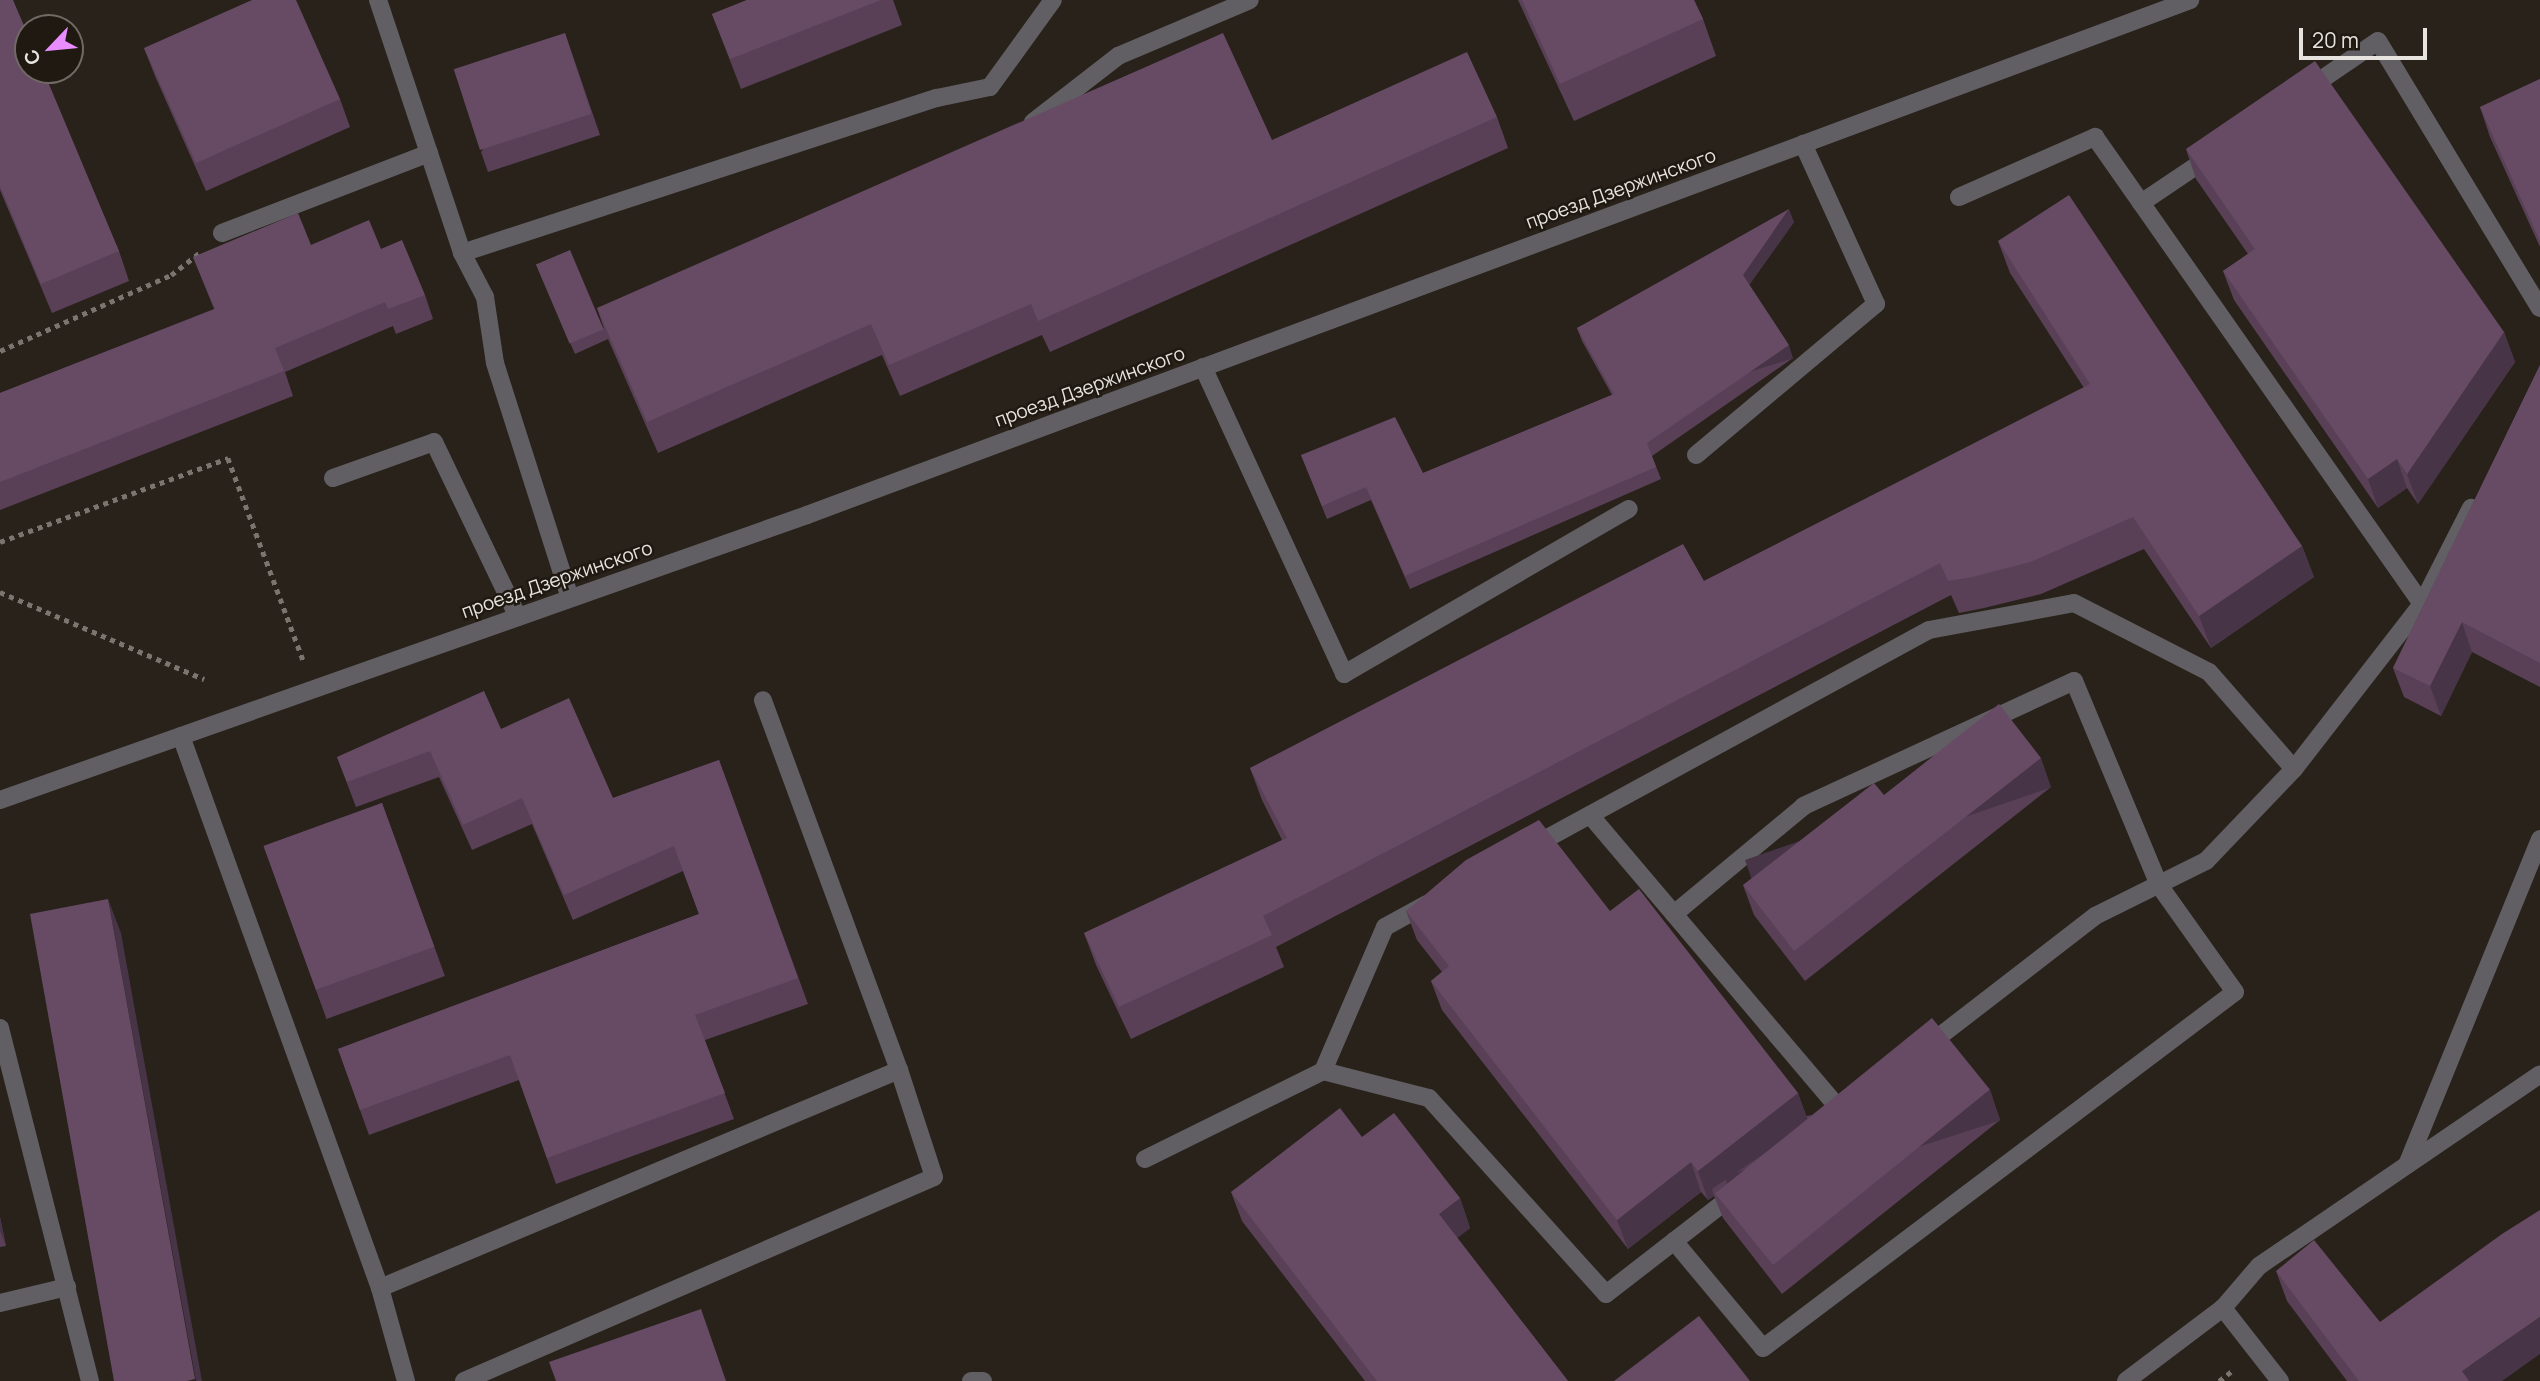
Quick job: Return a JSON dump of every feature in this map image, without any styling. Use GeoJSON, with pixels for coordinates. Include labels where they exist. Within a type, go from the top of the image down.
{"type":"FeatureCollection","features":[{"type":"Feature","properties":{"kind":"street"},"geometry":{"type":"LineString","coordinates":[[378,0],[462,253],[485,297],[495,363],[570,598]]}},
{"type":"Feature","properties":{"kind":"street"},"geometry":{"type":"LineString","coordinates":[[462,253],[937,98],[990,87],[1053,0]]}},
{"type":"Feature","properties":{"kind":"street"},"geometry":{"type":"LineString","coordinates":[[1032,123],[1118,56],[1250,0]]}},
{"type":"Feature","properties":{"kind":"street","name":"проезд Дзержинского"},"geometry":{"type":"LineString","coordinates":[[0,800],[518,617],[1203,368],[2190,0]]}},
{"type":"Feature","properties":{"kind":"street"},"geometry":{"type":"LineString","coordinates":[[2288,103],[2378,41],[2540,308]]}},
{"type":"Feature","properties":{"kind":"street"},"geometry":{"type":"LineString","coordinates":[[1959,197],[2095,137],[2422,604]]}},
{"type":"Feature","properties":{"kind":"street"},"geometry":{"type":"LineString","coordinates":[[2141,203],[2231,141]]}},
{"type":"Feature","properties":{"kind":"street"},"geometry":{"type":"LineString","coordinates":[[1696,456],[1876,304],[1803,144]]}},
{"type":"Feature","properties":{"kind":"street"},"geometry":{"type":"LineString","coordinates":[[222,233],[429,153]]}},
{"type":"Feature","properties":{"kind":"street"},"geometry":{"type":"LineString","coordinates":[[1203,368],[1344,674],[1629,509]]}},
{"type":"Feature","properties":{"kind":"street"},"geometry":{"type":"LineString","coordinates":[[332,478],[434,442],[518,617]]}},
{"type":"Feature","properties":{"kind":"street"},"geometry":{"type":"LineString","coordinates":[[1908,1061],[2095,916],[2206,861],[2294,769],[2422,604],[2478,495]]}},
{"type":"Feature","properties":{"kind":"street"},"geometry":{"type":"LineString","coordinates":[[1518,854],[1929,630],[2074,603],[2209,672],[2294,769]]}},
{"type":"Feature","properties":{"kind":"street"},"geometry":{"type":"LineString","coordinates":[[1674,914],[1804,806],[2074,681],[2159,885],[2235,992],[1763,1348],[1674,1241]]}},
{"type":"Feature","properties":{"kind":"street"},"geometry":{"type":"LineString","coordinates":[[464,1381],[934,1177],[899,1070],[763,700]]}},
{"type":"Feature","properties":{"kind":"street"},"geometry":{"type":"LineString","coordinates":[[181,736],[380,1288],[407,1381]]}},
{"type":"Feature","properties":{"kind":"street"},"geometry":{"type":"LineString","coordinates":[[1590,815],[1674,914],[1847,1108],[1821,1128]]}},
{"type":"Feature","properties":{"kind":"street"},"geometry":{"type":"LineString","coordinates":[[2407,1165],[2540,839]]}},
{"type":"Feature","properties":{"kind":"street"},"geometry":{"type":"LineString","coordinates":[[1145,1159],[1322,1071],[1385,927],[1446,894]]}},
{"type":"Feature","properties":{"kind":"street"},"geometry":{"type":"LineString","coordinates":[[0,1028],[90,1381]]}},
{"type":"Feature","properties":{"kind":"street"},"geometry":{"type":"LineString","coordinates":[[380,1288],[899,1070]]}},
{"type":"Feature","properties":{"kind":"street"},"geometry":{"type":"LineString","coordinates":[[1322,1071],[1429,1098],[1605,1294],[1758,1177]]}},
{"type":"Feature","properties":{"kind":"street"},"geometry":{"type":"LineString","coordinates":[[2126,1381],[2223,1308],[2259,1266],[2540,1074]]}},
{"type":"Feature","properties":{"kind":"street"},"geometry":{"type":"LineString","coordinates":[[0,1303],[67,1287]]}},
{"type":"Feature","properties":{"kind":"street"},"geometry":{"type":"LineString","coordinates":[[2223,1308],[2280,1381]]}},
{"type":"Feature","properties":{"kind":"street"},"geometry":{"type":"LineString","coordinates":[[971,1381],[983,1381]]}},
{"type":"Feature","properties":{"kind":"path"},"geometry":{"type":"LineString","coordinates":[[0,351],[171,275],[222,233]]}},
{"type":"Feature","properties":{"kind":"path"},"geometry":{"type":"LineString","coordinates":[[0,542],[228,458],[313,689]]}},
{"type":"Feature","properties":{"kind":"path"},"geometry":{"type":"LineString","coordinates":[[0,592],[204,679]]}},
{"type":"Feature","properties":{"kind":"building"},"geometry":{"type":"Polygon","coordinates":[[[0,0],[13,0],[19,14],[14,14],[14,84],[49,84],[119,251],[41,284],[0,186],[0,0]]]}},
{"type":"Feature","properties":{"kind":"building"},"geometry":{"type":"Polygon","coordinates":[[[252,0],[296,0],[340,99],[196,163],[144,48],[252,0]]]}},
{"type":"Feature","properties":{"kind":"building"},"geometry":{"type":"Polygon","coordinates":[[[747,0],[881,0],[730,59],[712,14],[747,0]]]}},
{"type":"Feature","properties":{"kind":"building"},"geometry":{"type":"Polygon","coordinates":[[[1522,0],[1694,0],[1703,19],[1560,84],[1522,0]]]}},
{"type":"Feature","properties":{"kind":"building"},"geometry":{"type":"Polygon","coordinates":[[[565,33],[591,114],[480,150],[454,69],[565,33]]]}},
{"type":"Feature","properties":{"kind":"building"},"geometry":{"type":"Polygon","coordinates":[[[1223,33],[1272,140],[1467,52],[1497,117],[1038,321],[1031,304],[889,365],[871,324],[647,422],[597,308],[1223,33]]]}},
{"type":"Feature","properties":{"kind":"building"},"geometry":{"type":"Polygon","coordinates":[[[2315,61],[2504,332],[2407,474],[2397,459],[2368,479],[2223,271],[2255,249],[2186,149],[2315,61]]]}},
{"type":"Feature","properties":{"kind":"building"},"geometry":{"type":"Polygon","coordinates":[[[2540,79],[2540,241],[2480,107],[2540,79]]]}},
{"type":"Feature","properties":{"kind":"building"},"geometry":{"type":"Polygon","coordinates":[[[2069,195],[2302,546],[2199,616],[2133,517],[2030,562],[1972,577],[1948,581],[1940,563],[1263,916],[1272,935],[1119,1007],[1084,933],[1287,838],[1250,768],[1683,544],[1704,581],[2090,384],[1998,241],[2069,195]]]}},
{"type":"Feature","properties":{"kind":"building"},"geometry":{"type":"Polygon","coordinates":[[[1789,209],[1743,275],[1789,345],[1647,443],[1656,467],[1405,576],[1366,487],[1322,506],[1301,455],[1395,417],[1423,473],[1614,394],[1577,328],[1789,209]]]}},
{"type":"Feature","properties":{"kind":"building"},"geometry":{"type":"Polygon","coordinates":[[[298,213],[311,245],[369,220],[381,249],[402,240],[425,295],[388,309],[385,302],[275,348],[284,371],[0,482],[0,393],[215,309],[193,257],[298,213]]]}},
{"type":"Feature","properties":{"kind":"building"},"geometry":{"type":"Polygon","coordinates":[[[570,250],[604,329],[570,344],[536,264],[570,250]]]}},
{"type":"Feature","properties":{"kind":"building"},"geometry":{"type":"Polygon","coordinates":[[[2540,365],[2540,663],[2462,622],[2430,686],[2393,668],[2540,365]]]}},
{"type":"Feature","properties":{"kind":"building"},"geometry":{"type":"Polygon","coordinates":[[[484,691],[501,729],[569,698],[613,798],[719,760],[798,978],[695,1015],[725,1093],[547,1158],[510,1055],[360,1110],[338,1049],[699,914],[674,846],[564,895],[522,798],[463,825],[430,751],[347,782],[337,757],[484,691]]]}},
{"type":"Feature","properties":{"kind":"building"},"geometry":{"type":"Polygon","coordinates":[[[1999,704],[2041,758],[1794,951],[1743,885],[1874,783],[1884,795],[1999,704]]]}},
{"type":"Feature","properties":{"kind":"building"},"geometry":{"type":"Polygon","coordinates":[[[382,803],[434,947],[316,990],[264,846],[382,803]]]}},
{"type":"Feature","properties":{"kind":"building"},"geometry":{"type":"Polygon","coordinates":[[[1539,820],[1610,911],[1639,889],[1798,1093],[1698,1171],[1691,1162],[1617,1220],[1431,981],[1449,966],[1406,911],[1466,860],[1539,820]]]}},
{"type":"Feature","properties":{"kind":"building"},"geometry":{"type":"Polygon","coordinates":[[[108,899],[195,1379],[187,1381],[114,1381],[30,914],[108,899]]]}},
{"type":"Feature","properties":{"kind":"building"},"geometry":{"type":"Polygon","coordinates":[[[1932,1018],[1990,1089],[1773,1265],[1715,1194],[1932,1018]]]}},
{"type":"Feature","properties":{"kind":"building"},"geometry":{"type":"Polygon","coordinates":[[[1340,1108],[1362,1137],[1394,1113],[1460,1198],[1439,1214],[1568,1381],[1377,1381],[1231,1192],[1340,1108]]]}},
{"type":"Feature","properties":{"kind":"building"},"geometry":{"type":"Polygon","coordinates":[[[2540,1210],[2540,1317],[2462,1371],[2469,1381],[2359,1381],[2276,1271],[2314,1240],[2380,1322],[2502,1234],[2540,1210]]]}},
{"type":"Feature","properties":{"kind":"building"},"geometry":{"type":"Polygon","coordinates":[[[701,1309],[726,1381],[556,1381],[549,1362],[701,1309]]]}},
{"type":"Feature","properties":{"kind":"building"},"geometry":{"type":"Polygon","coordinates":[[[1699,1316],[1750,1381],[1614,1381],[1699,1316]]]}}]}
